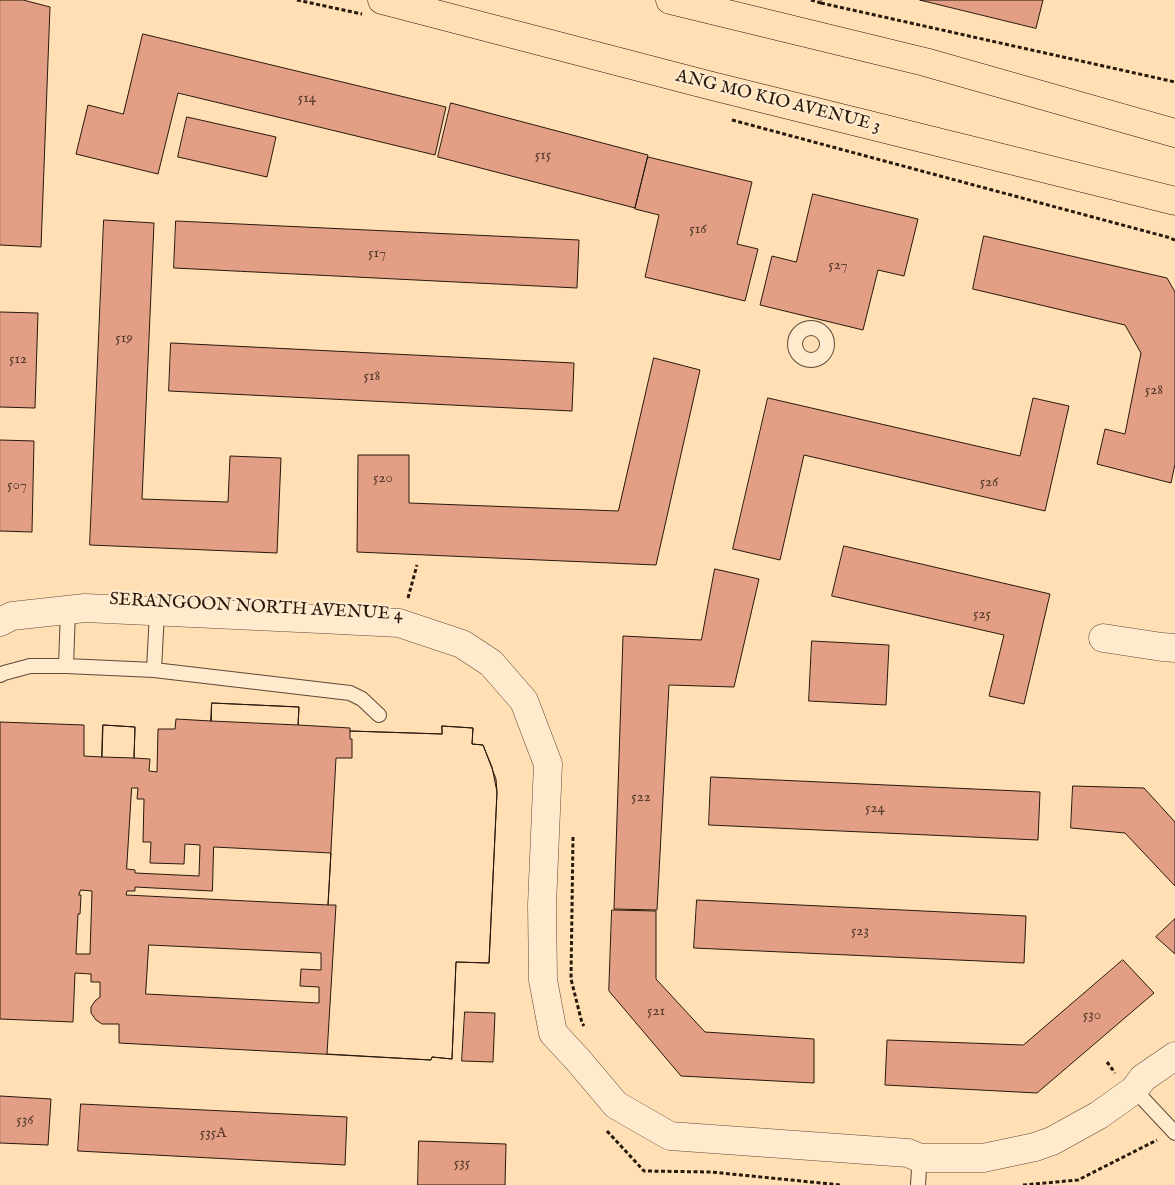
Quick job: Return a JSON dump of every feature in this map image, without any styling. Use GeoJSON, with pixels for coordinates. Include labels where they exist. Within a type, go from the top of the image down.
{"type":"FeatureCollection","features":[{"type":"Feature","properties":{"kind":"highway","name":"ANG MO KIO AVENUE 3"},"geometry":{"type":"LineString","coordinates":[[380,0],[1175,201]]}},
{"type":"Feature","properties":{"kind":"highway"},"geometry":{"type":"LineString","coordinates":[[670,0],[925,62],[1168,129]]}},
{"type":"Feature","properties":{"kind":"highway"},"geometry":{"type":"LineString","coordinates":[[1144,192],[1175,210]]}},
{"type":"Feature","properties":{"kind":"street","name":"SERANGOON NORTH AVENUE 4"},"geometry":{"type":"LineString","coordinates":[[0,612],[10,607],[84,600],[401,612],[461,631],[496,656],[535,701],[558,764],[552,980],[563,1032],[578,1060]]}},
{"type":"Feature","properties":{"kind":"street","name":"SERANGOON NORTH AVENUE 4"},"geometry":{"type":"LineString","coordinates":[[0,622],[12,616],[85,608],[399,623],[462,644],[491,663],[524,701],[548,764],[542,905],[543,980],[553,1033],[616,1105],[670,1136],[983,1158],[1035,1147],[1052,1140],[1099,1115],[1129,1080],[1175,1056]]}},
{"type":"Feature","properties":{"kind":"street"},"geometry":{"type":"LineString","coordinates":[[1103,638],[1175,648]]}},
{"type":"Feature","properties":{"kind":"lane"},"geometry":{"type":"LineString","coordinates":[[66,666],[68,610]]}},
{"type":"Feature","properties":{"kind":"lane"},"geometry":{"type":"LineString","coordinates":[[154,670],[157,612]]}},
{"type":"Feature","properties":{"kind":"lane"},"geometry":{"type":"LineString","coordinates":[[0,675],[30,666],[154,670],[350,693],[362,699],[379,715]]}},
{"type":"Feature","properties":{"kind":"lane"},"geometry":{"type":"LineString","coordinates":[[1129,1080],[1174,1132]]}},
{"type":"Feature","properties":{"kind":"lane"},"geometry":{"type":"LineString","coordinates":[[916,1153],[918,1185]]}},
{"type":"Feature","properties":{"kind":"path"},"geometry":{"type":"LineString","coordinates":[[811,0],[1175,82]]}},
{"type":"Feature","properties":{"kind":"path"},"geometry":{"type":"LineString","coordinates":[[729,119],[1167,236],[1175,240]]}},
{"type":"Feature","properties":{"kind":"path"},"geometry":{"type":"LineString","coordinates":[[408,598],[417,565]]}},
{"type":"Feature","properties":{"kind":"path"},"geometry":{"type":"LineString","coordinates":[[573,831],[571,979],[582,1023],[587,1030]]}},
{"type":"Feature","properties":{"kind":"path"},"geometry":{"type":"LineString","coordinates":[[1107,1062],[1129,1080]]}},
{"type":"Feature","properties":{"kind":"path"},"geometry":{"type":"LineString","coordinates":[[602,1126],[644,1171],[711,1172],[841,1185]]}},
{"type":"Feature","properties":{"kind":"path"},"geometry":{"type":"LineString","coordinates":[[1022,1185],[1078,1180],[1174,1132]]}},
{"type":"Feature","properties":{"kind":"building"},"geometry":{"type":"Polygon","coordinates":[[[0,0],[23,0],[50,7],[41,247],[0,245],[0,0]]]}},
{"type":"Feature","properties":{"kind":"building"},"geometry":{"type":"Polygon","coordinates":[[[920,0],[1043,0],[1036,28],[920,0]]]}},
{"type":"Feature","properties":{"kind":"building"},"geometry":{"type":"Polygon","coordinates":[[[143,34],[446,107],[435,155],[178,93],[158,174],[76,154],[88,105],[123,114],[143,34]]]}},
{"type":"Feature","properties":{"kind":"building"},"geometry":{"type":"Polygon","coordinates":[[[451,103],[648,155],[635,208],[438,157],[451,103]]]}},
{"type":"Feature","properties":{"kind":"building"},"geometry":{"type":"Polygon","coordinates":[[[187,117],[276,137],[267,177],[178,157],[187,117]]]}},
{"type":"Feature","properties":{"kind":"building"},"geometry":{"type":"Polygon","coordinates":[[[648,157],[752,182],[737,244],[758,249],[745,301],[645,277],[659,215],[635,209],[648,157]]]}},
{"type":"Feature","properties":{"kind":"building"},"geometry":{"type":"Polygon","coordinates":[[[813,194],[918,219],[904,276],[878,270],[863,330],[760,305],[772,256],[796,262],[813,194]]]}},
{"type":"Feature","properties":{"kind":"building"},"geometry":{"type":"Polygon","coordinates":[[[104,220],[154,223],[142,499],[228,502],[230,456],[281,458],[277,553],[90,545],[104,220]]]}},
{"type":"Feature","properties":{"kind":"building"},"geometry":{"type":"Polygon","coordinates":[[[176,221],[579,240],[577,288],[174,268],[176,221]]]}},
{"type":"Feature","properties":{"kind":"building"},"geometry":{"type":"Polygon","coordinates":[[[984,236],[1167,278],[1175,292],[1175,464],[1171,483],[1097,464],[1105,429],[1125,434],[1141,353],[1125,325],[973,289],[984,236]]]}},
{"type":"Feature","properties":{"kind":"building"},"geometry":{"type":"Polygon","coordinates":[[[0,312],[38,313],[35,408],[0,407],[0,312]]]}},
{"type":"Feature","properties":{"kind":"building"},"geometry":{"type":"Polygon","coordinates":[[[171,343],[574,363],[572,411],[169,391],[171,343]]]}},
{"type":"Feature","properties":{"kind":"building"},"geometry":{"type":"Polygon","coordinates":[[[654,358],[700,370],[656,565],[357,552],[358,455],[409,455],[409,503],[618,511],[654,358]]]}},
{"type":"Feature","properties":{"kind":"building"},"geometry":{"type":"Polygon","coordinates":[[[768,398],[1020,456],[1033,398],[1069,406],[1045,511],[804,455],[780,560],[733,549],[768,398]]]}},
{"type":"Feature","properties":{"kind":"building"},"geometry":{"type":"Polygon","coordinates":[[[0,440],[34,441],[32,532],[0,531],[0,440]]]}},
{"type":"Feature","properties":{"kind":"building"},"geometry":{"type":"Polygon","coordinates":[[[844,546],[1050,594],[1024,704],[989,696],[1004,635],[832,596],[844,546]]]}},
{"type":"Feature","properties":{"kind":"building"},"geometry":{"type":"Polygon","coordinates":[[[715,569],[759,579],[734,687],[669,685],[657,910],[614,909],[623,636],[701,640],[715,569]]]}},
{"type":"Feature","properties":{"kind":"building"},"geometry":{"type":"Polygon","coordinates":[[[812,641],[889,645],[886,705],[809,701],[812,641]]]}},
{"type":"Feature","properties":{"kind":"building"},"geometry":{"type":"Polygon","coordinates":[[[212,703],[299,707],[298,725],[350,728],[350,731],[442,734],[442,726],[473,728],[472,744],[483,745],[492,767],[497,792],[489,963],[456,962],[452,1059],[432,1057],[431,1060],[119,1043],[119,1024],[102,1024],[91,1013],[91,1007],[100,997],[100,982],[91,982],[91,974],[75,973],[73,1022],[0,1019],[0,722],[84,725],[84,756],[102,757],[103,725],[135,727],[134,758],[150,759],[149,771],[157,772],[158,729],[175,729],[176,719],[211,721],[212,703]],[[132,788],[127,869],[135,870],[135,873],[199,876],[200,845],[185,844],[184,864],[150,863],[151,842],[143,842],[144,799],[137,799],[138,788],[132,788]],[[214,847],[212,891],[135,887],[135,891],[127,891],[126,895],[328,905],[331,853],[214,847]],[[81,890],[79,895],[81,895],[76,954],[90,954],[92,891],[81,890]],[[149,945],[146,994],[319,1003],[319,987],[300,986],[301,969],[321,970],[321,953],[149,945]]]}},
{"type":"Feature","properties":{"kind":"building"},"geometry":{"type":"Polygon","coordinates":[[[212,703],[299,707],[298,725],[211,721],[212,703]]]}},
{"type":"Feature","properties":{"kind":"building"},"geometry":{"type":"Polygon","coordinates":[[[103,725],[135,727],[134,758],[102,757],[103,725]]]}},
{"type":"Feature","properties":{"kind":"building"},"geometry":{"type":"Polygon","coordinates":[[[442,726],[473,728],[472,744],[483,745],[496,779],[489,963],[456,962],[452,1059],[432,1057],[431,1060],[327,1054],[336,905],[328,905],[336,758],[352,758],[350,731],[442,734],[442,726]]]}},
{"type":"Feature","properties":{"kind":"building"},"geometry":{"type":"Polygon","coordinates":[[[711,777],[1040,792],[1038,840],[709,825],[711,777]]]}},
{"type":"Feature","properties":{"kind":"building"},"geometry":{"type":"Polygon","coordinates":[[[1073,786],[1144,788],[1175,822],[1175,886],[1125,833],[1071,828],[1073,786]]]}},
{"type":"Feature","properties":{"kind":"building"},"geometry":{"type":"Polygon","coordinates":[[[697,900],[1026,916],[1024,963],[694,948],[697,900]]]}},
{"type":"Feature","properties":{"kind":"building"},"geometry":{"type":"Polygon","coordinates":[[[612,910],[656,911],[656,979],[705,1032],[814,1039],[814,1083],[681,1076],[609,991],[612,910]]]}},
{"type":"Feature","properties":{"kind":"building"},"geometry":{"type":"Polygon","coordinates":[[[1175,919],[1175,954],[1156,937],[1175,919]]]}},
{"type":"Feature","properties":{"kind":"building"},"geometry":{"type":"Polygon","coordinates":[[[1123,960],[1154,993],[1037,1093],[885,1085],[887,1040],[1023,1045],[1123,960]]]}},
{"type":"Feature","properties":{"kind":"building"},"geometry":{"type":"Polygon","coordinates":[[[465,1012],[495,1013],[493,1062],[462,1061],[465,1012]]]}},
{"type":"Feature","properties":{"kind":"building"},"geometry":{"type":"Polygon","coordinates":[[[0,1096],[51,1099],[48,1145],[0,1143],[0,1096]]]}},
{"type":"Feature","properties":{"kind":"building"},"geometry":{"type":"Polygon","coordinates":[[[81,1104],[347,1117],[345,1165],[78,1151],[81,1104]]]}},
{"type":"Feature","properties":{"kind":"building"},"geometry":{"type":"Polygon","coordinates":[[[419,1141],[506,1144],[505,1185],[418,1185],[419,1141]]]}}]}
